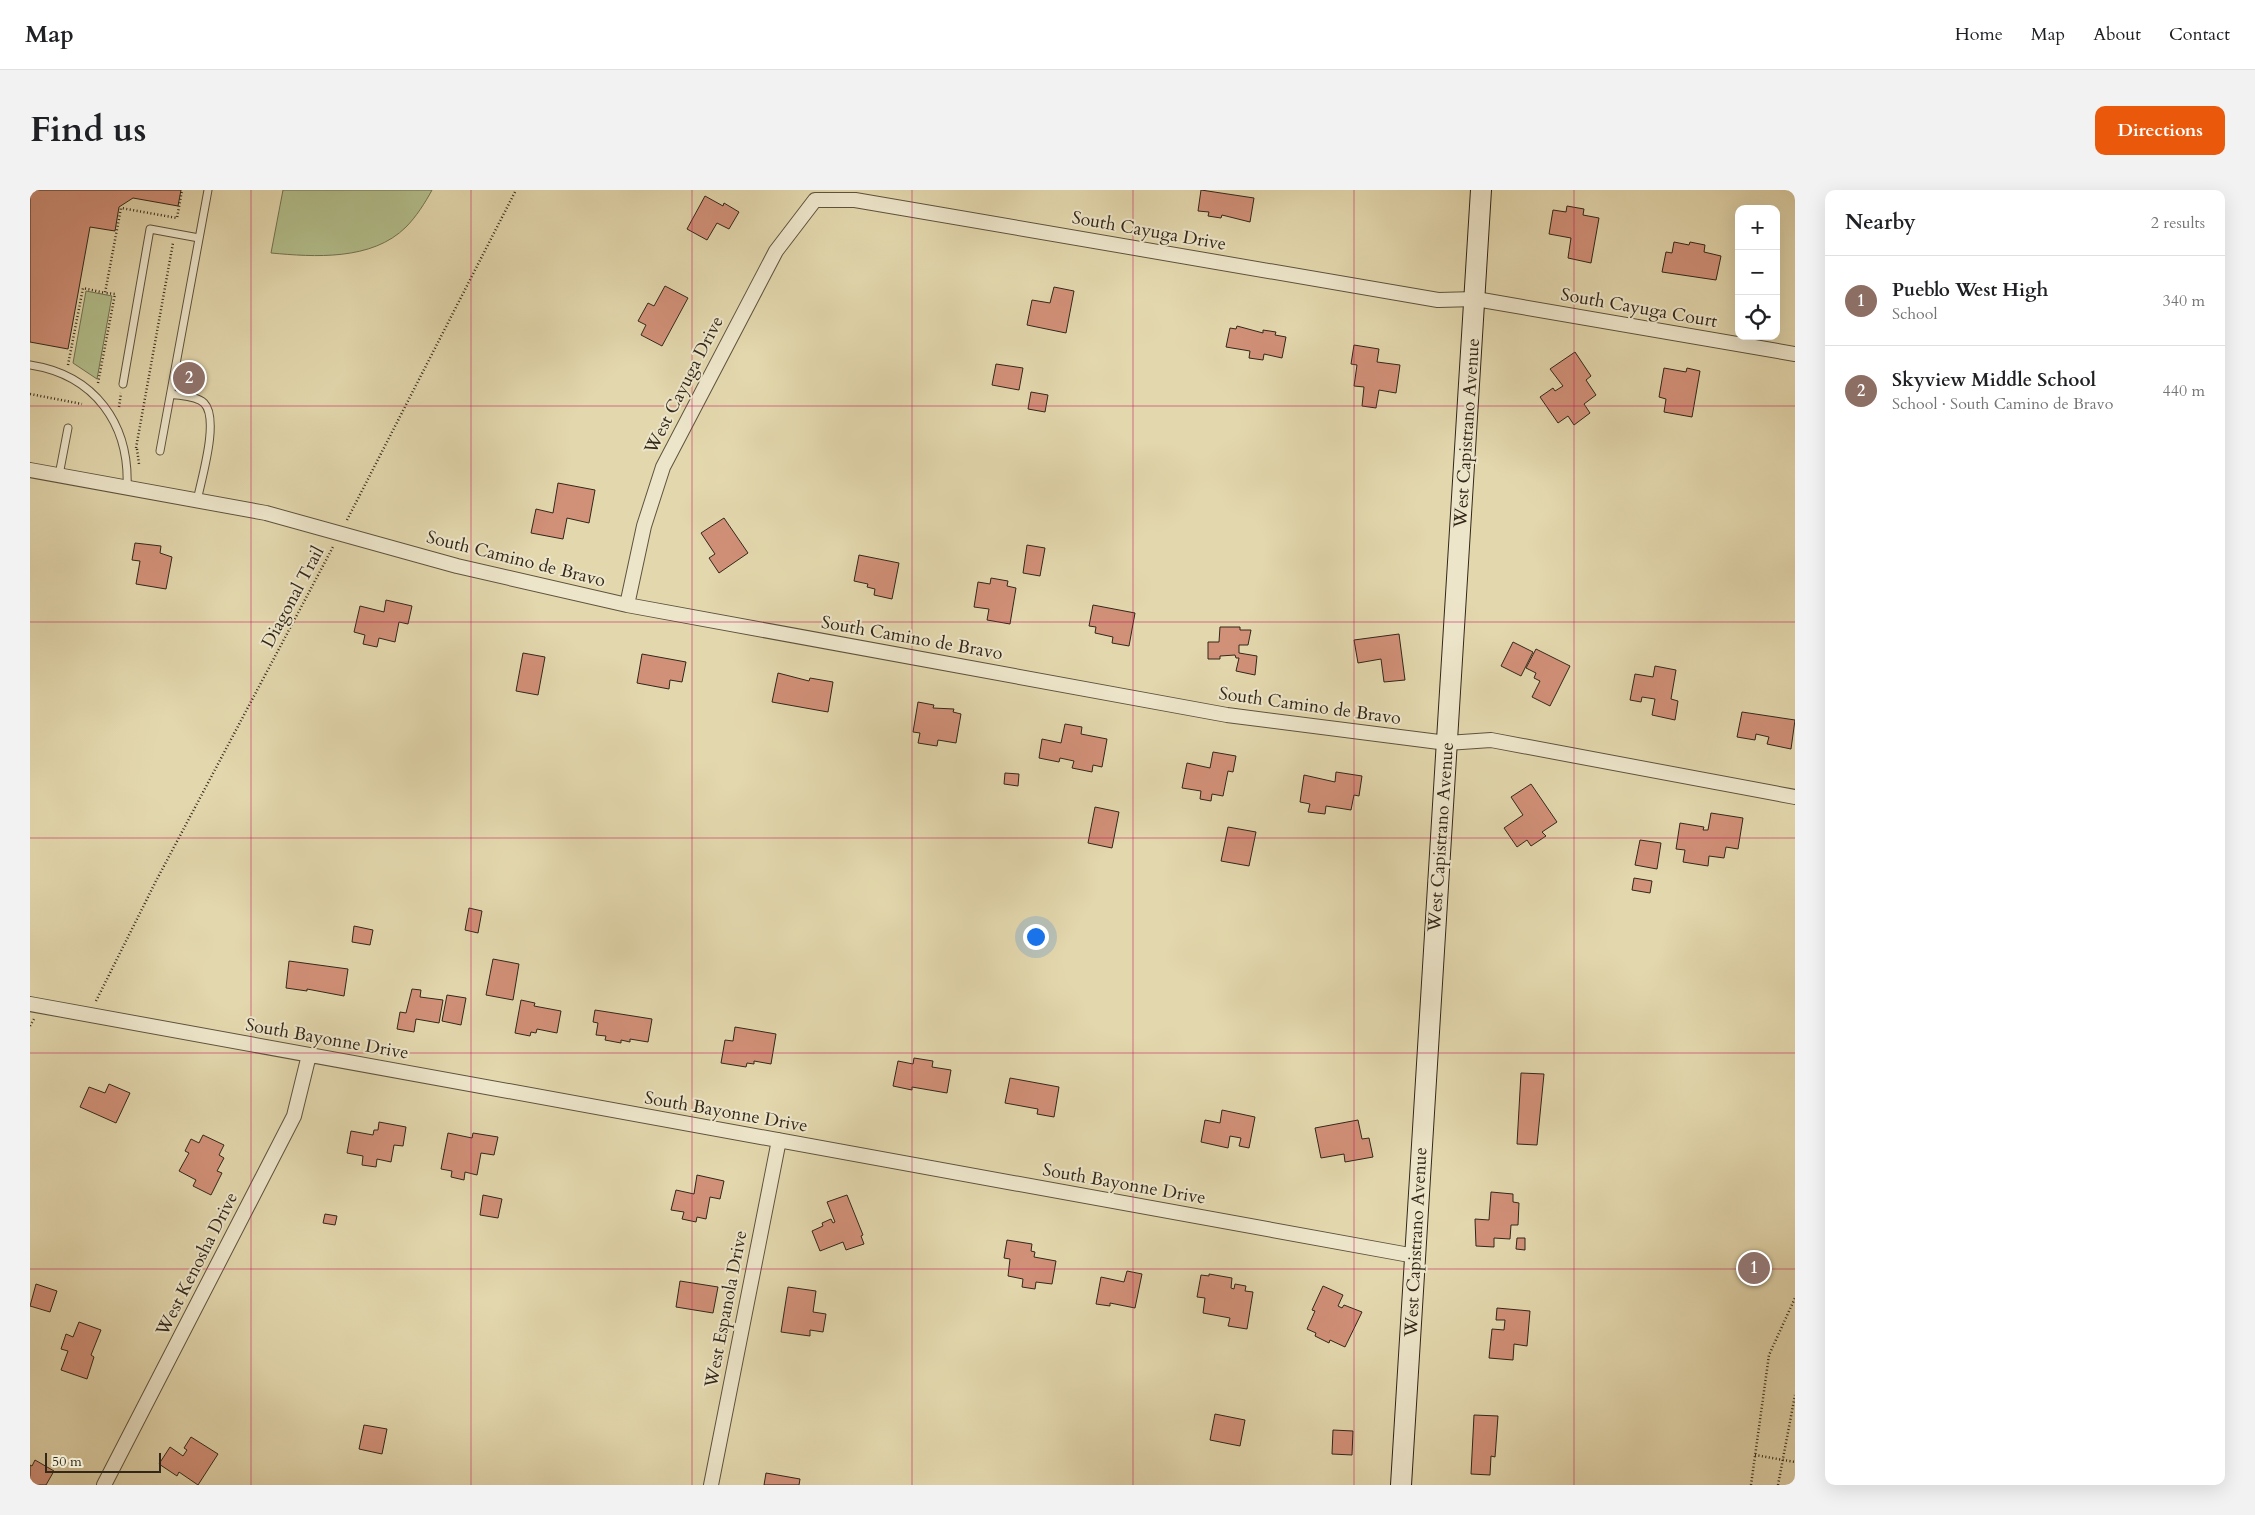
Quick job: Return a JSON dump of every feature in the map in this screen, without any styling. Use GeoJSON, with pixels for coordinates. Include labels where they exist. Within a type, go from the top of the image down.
{"type":"FeatureCollection","features":[{"type":"Feature","properties":{"kind":"street","name":"West Capistrano Avenue"},"geometry":{"type":"LineString","coordinates":[[1401,1485],[1476,299],[1481,190]]}},
{"type":"Feature","properties":{"kind":"street","name":"South Cayuga Drive"},"geometry":{"type":"LineString","coordinates":[[815,200],[855,200],[1438,300],[1476,299]]}},
{"type":"Feature","properties":{"kind":"street","name":"West Cayuga Drive"},"geometry":{"type":"LineString","coordinates":[[626,605],[644,526],[663,467],[776,250],[815,200]]}},
{"type":"Feature","properties":{"kind":"street","name":"South Cayuga Court"},"geometry":{"type":"LineString","coordinates":[[1476,299],[1795,354]]}},
{"type":"Feature","properties":{"kind":"street","name":"South Camino de Bravo"},"geometry":{"type":"LineString","coordinates":[[30,470],[266,513],[341,532],[457,566],[626,605],[1227,715],[1447,743],[1491,740],[1795,797]]}},
{"type":"Feature","properties":{"kind":"street","name":"South Bayonne Drive"},"geometry":{"type":"LineString","coordinates":[[30,1004],[1415,1256]]}},
{"type":"Feature","properties":{"kind":"street","name":"West Kenosha Drive"},"geometry":{"type":"LineString","coordinates":[[104,1485],[294,1116],[309,1054]]}},
{"type":"Feature","properties":{"kind":"street","name":"West Espanola Drive"},"geometry":{"type":"LineString","coordinates":[[711,1485],[779,1140]]}},
{"type":"Feature","properties":{"kind":"lane"},"geometry":{"type":"LineString","coordinates":[[160,451],[208,190]]}},
{"type":"Feature","properties":{"kind":"lane"},"geometry":{"type":"LineString","coordinates":[[123,384],[150,229],[199,238]]}},
{"type":"Feature","properties":{"kind":"lane"},"geometry":{"type":"LineString","coordinates":[[30,365],[47,368],[77,381],[102,404],[113,418],[126,452],[127,488]]}},
{"type":"Feature","properties":{"kind":"lane"},"geometry":{"type":"LineString","coordinates":[[171,394],[198,399],[204,403],[209,411],[211,422],[210,434],[197,501]]}},
{"type":"Feature","properties":{"kind":"lane"},"geometry":{"type":"LineString","coordinates":[[59,475],[68,428]]}},
{"type":"Feature","properties":{"kind":"path"},"geometry":{"type":"LineString","coordinates":[[105,293],[121,208],[177,218],[182,190]]}},
{"type":"Feature","properties":{"kind":"path","name":"Diagonal Trail"},"geometry":{"type":"LineString","coordinates":[[89,1015],[156,881],[341,532],[516,190]]}},
{"type":"Feature","properties":{"kind":"path"},"geometry":{"type":"LineString","coordinates":[[136,448],[173,243]]}},
{"type":"Feature","properties":{"kind":"path"},"geometry":{"type":"LineString","coordinates":[[68,365],[83,288],[115,294],[98,384]]}},
{"type":"Feature","properties":{"kind":"path"},"geometry":{"type":"LineString","coordinates":[[30,394],[82,404]]}},
{"type":"Feature","properties":{"kind":"path"},"geometry":{"type":"LineString","coordinates":[[1751,1485],[1769,1355],[1795,1298]]}},
{"type":"Feature","properties":{"kind":"path"},"geometry":{"type":"LineString","coordinates":[[1778,1485],[1795,1396]]}},
{"type":"Feature","properties":{"kind":"path"},"geometry":{"type":"LineString","coordinates":[[1755,1455],[1795,1462]]}},
{"type":"Feature","properties":{"kind":"green space"},"geometry":{"type":"Polygon","coordinates":[[[283,190],[432,190],[406,227],[392,238],[377,246],[342,254],[305,255],[271,253],[283,190]]]}},
{"type":"Feature","properties":{"kind":"green space"},"geometry":{"type":"Polygon","coordinates":[[[86,291],[112,296],[97,379],[73,363],[86,291]]]}},
{"type":"Feature","properties":{"kind":"building"},"geometry":{"type":"Polygon","coordinates":[[[30,190],[181,190],[178,206],[133,198],[119,207],[115,231],[90,227],[68,349],[30,342],[30,190]]]}},
{"type":"Feature","properties":{"kind":"building"},"geometry":{"type":"Polygon","coordinates":[[[1201,190],[1254,198],[1250,222],[1222,215],[1221,218],[1208,216],[1209,212],[1198,211],[1201,190]]]}},
{"type":"Feature","properties":{"kind":"building"},"geometry":{"type":"Polygon","coordinates":[[[705,196],[723,206],[724,203],[739,212],[729,229],[717,223],[707,240],[687,229],[705,196]]]}},
{"type":"Feature","properties":{"kind":"building"},"geometry":{"type":"Polygon","coordinates":[[[1567,206],[1584,209],[1583,215],[1599,218],[1591,263],[1568,258],[1571,238],[1549,234],[1553,210],[1566,212],[1567,206]]]}},
{"type":"Feature","properties":{"kind":"building"},"geometry":{"type":"Polygon","coordinates":[[[1674,242],[1689,245],[1690,242],[1705,245],[1704,252],[1721,256],[1716,280],[1662,272],[1666,252],[1672,253],[1674,242]]]}},
{"type":"Feature","properties":{"kind":"building"},"geometry":{"type":"Polygon","coordinates":[[[665,286],[688,298],[662,346],[641,335],[646,325],[638,321],[648,303],[654,306],[665,286]]]}},
{"type":"Feature","properties":{"kind":"building"},"geometry":{"type":"Polygon","coordinates":[[[1054,287],[1074,291],[1066,333],[1027,325],[1032,300],[1050,303],[1054,287]]]}},
{"type":"Feature","properties":{"kind":"building"},"geometry":{"type":"Polygon","coordinates":[[[1237,326],[1263,333],[1263,330],[1276,332],[1275,335],[1286,337],[1282,358],[1264,354],[1263,360],[1249,358],[1250,351],[1226,347],[1230,328],[1236,329],[1237,326]]]}},
{"type":"Feature","properties":{"kind":"building"},"geometry":{"type":"Polygon","coordinates":[[[1354,345],[1379,349],[1377,362],[1400,365],[1396,393],[1379,390],[1376,408],[1362,406],[1364,387],[1354,386],[1357,365],[1351,364],[1354,345]]]}},
{"type":"Feature","properties":{"kind":"building"},"geometry":{"type":"Polygon","coordinates":[[[1575,352],[1591,376],[1586,380],[1596,395],[1584,404],[1590,413],[1574,425],[1568,416],[1558,423],[1540,397],[1553,388],[1555,391],[1563,386],[1550,369],[1575,352]]]}},
{"type":"Feature","properties":{"kind":"building"},"geometry":{"type":"Polygon","coordinates":[[[996,364],[1023,368],[1019,390],[992,385],[996,364]]]}},
{"type":"Feature","properties":{"kind":"building"},"geometry":{"type":"Polygon","coordinates":[[[1664,368],[1686,372],[1687,368],[1700,371],[1692,417],[1664,412],[1666,399],[1659,397],[1664,368]]]}},
{"type":"Feature","properties":{"kind":"building"},"geometry":{"type":"Polygon","coordinates":[[[1031,392],[1048,395],[1045,412],[1028,409],[1031,392]]]}},
{"type":"Feature","properties":{"kind":"building"},"geometry":{"type":"Polygon","coordinates":[[[558,483],[595,490],[589,523],[567,518],[563,539],[531,533],[536,509],[553,513],[558,483]]]}},
{"type":"Feature","properties":{"kind":"building"},"geometry":{"type":"Polygon","coordinates":[[[724,518],[748,553],[719,573],[709,558],[715,554],[701,533],[724,518]]]}},
{"type":"Feature","properties":{"kind":"building"},"geometry":{"type":"Polygon","coordinates":[[[135,543],[161,546],[160,553],[172,557],[166,589],[136,584],[140,561],[132,560],[135,543]]]}},
{"type":"Feature","properties":{"kind":"building"},"geometry":{"type":"Polygon","coordinates":[[[1027,545],[1045,548],[1040,576],[1023,573],[1027,545]]]}},
{"type":"Feature","properties":{"kind":"building"},"geometry":{"type":"Polygon","coordinates":[[[859,555],[899,563],[892,599],[874,595],[875,589],[867,587],[868,584],[854,581],[859,555]]]}},
{"type":"Feature","properties":{"kind":"building"},"geometry":{"type":"Polygon","coordinates":[[[991,578],[1008,581],[1007,586],[1016,588],[1010,624],[987,620],[989,609],[974,607],[978,582],[990,584],[991,578]]]}},
{"type":"Feature","properties":{"kind":"building"},"geometry":{"type":"Polygon","coordinates":[[[386,600],[412,606],[408,624],[399,622],[395,642],[379,638],[377,647],[363,644],[365,635],[354,632],[360,606],[384,612],[386,600]]]}},
{"type":"Feature","properties":{"kind":"building"},"geometry":{"type":"Polygon","coordinates":[[[1093,605],[1135,613],[1129,646],[1112,643],[1113,637],[1095,633],[1096,627],[1089,626],[1093,605]]]}},
{"type":"Feature","properties":{"kind":"building"},"geometry":{"type":"Polygon","coordinates":[[[1220,627],[1240,627],[1240,630],[1251,630],[1248,645],[1239,645],[1239,653],[1257,656],[1255,675],[1236,671],[1239,658],[1236,658],[1235,655],[1220,656],[1220,659],[1208,659],[1208,642],[1219,642],[1220,627]]]}},
{"type":"Feature","properties":{"kind":"building"},"geometry":{"type":"Polygon","coordinates":[[[1399,634],[1405,680],[1384,682],[1381,659],[1358,663],[1354,640],[1399,634]]]}},
{"type":"Feature","properties":{"kind":"building"},"geometry":{"type":"Polygon","coordinates":[[[1513,642],[1533,652],[1521,676],[1501,666],[1513,642]]]}},
{"type":"Feature","properties":{"kind":"building"},"geometry":{"type":"Polygon","coordinates":[[[1536,649],[1570,666],[1550,706],[1532,697],[1540,681],[1534,678],[1536,673],[1526,668],[1536,649]]]}},
{"type":"Feature","properties":{"kind":"building"},"geometry":{"type":"Polygon","coordinates":[[[523,653],[545,657],[538,695],[516,691],[523,653]]]}},
{"type":"Feature","properties":{"kind":"building"},"geometry":{"type":"Polygon","coordinates":[[[642,654],[686,662],[682,682],[670,680],[669,689],[637,683],[642,654]]]}},
{"type":"Feature","properties":{"kind":"building"},"geometry":{"type":"Polygon","coordinates":[[[1655,666],[1676,670],[1671,699],[1678,701],[1675,720],[1652,715],[1655,699],[1642,697],[1641,702],[1630,700],[1635,674],[1653,677],[1655,666]]]}},
{"type":"Feature","properties":{"kind":"building"},"geometry":{"type":"Polygon","coordinates":[[[778,673],[809,681],[810,678],[833,682],[828,712],[772,702],[778,673]]]}},
{"type":"Feature","properties":{"kind":"building"},"geometry":{"type":"Polygon","coordinates":[[[918,702],[934,705],[933,708],[954,709],[953,712],[961,714],[956,743],[938,740],[937,746],[918,743],[920,733],[913,732],[918,702]]]}},
{"type":"Feature","properties":{"kind":"building"},"geometry":{"type":"Polygon","coordinates":[[[1742,712],[1795,720],[1791,749],[1767,744],[1769,737],[1756,734],[1755,740],[1737,737],[1742,712]]]}},
{"type":"Feature","properties":{"kind":"building"},"geometry":{"type":"Polygon","coordinates":[[[1065,724],[1082,727],[1081,734],[1107,739],[1102,767],[1093,765],[1092,772],[1072,768],[1074,761],[1060,758],[1059,762],[1039,758],[1042,739],[1061,743],[1065,724]]]}},
{"type":"Feature","properties":{"kind":"building"},"geometry":{"type":"Polygon","coordinates":[[[1213,752],[1236,756],[1233,772],[1228,771],[1223,796],[1212,794],[1211,801],[1200,799],[1201,791],[1182,788],[1187,763],[1210,768],[1213,752]]]}},
{"type":"Feature","properties":{"kind":"building"},"geometry":{"type":"Polygon","coordinates":[[[1336,772],[1362,776],[1359,796],[1354,795],[1351,810],[1326,806],[1325,814],[1308,812],[1310,804],[1300,802],[1304,775],[1335,782],[1336,772]]]}},
{"type":"Feature","properties":{"kind":"building"},"geometry":{"type":"Polygon","coordinates":[[[1005,773],[1019,774],[1018,786],[1004,784],[1005,773]]]}},
{"type":"Feature","properties":{"kind":"building"},"geometry":{"type":"Polygon","coordinates":[[[1531,784],[1557,822],[1542,832],[1546,836],[1531,846],[1527,840],[1517,847],[1504,828],[1523,815],[1511,797],[1531,784]]]}},
{"type":"Feature","properties":{"kind":"building"},"geometry":{"type":"Polygon","coordinates":[[[1095,807],[1119,812],[1112,848],[1088,843],[1095,807]]]}},
{"type":"Feature","properties":{"kind":"building"},"geometry":{"type":"Polygon","coordinates":[[[1711,813],[1743,818],[1738,849],[1726,847],[1724,858],[1709,856],[1708,866],[1683,862],[1685,850],[1676,849],[1680,823],[1704,827],[1703,830],[1708,830],[1711,813]]]}},
{"type":"Feature","properties":{"kind":"building"},"geometry":{"type":"Polygon","coordinates":[[[1228,827],[1256,832],[1249,866],[1221,861],[1228,827]]]}},
{"type":"Feature","properties":{"kind":"building"},"geometry":{"type":"Polygon","coordinates":[[[1640,840],[1661,843],[1657,869],[1635,865],[1640,840]]]}},
{"type":"Feature","properties":{"kind":"building"},"geometry":{"type":"Polygon","coordinates":[[[1634,878],[1652,881],[1650,893],[1632,890],[1634,878]]]}},
{"type":"Feature","properties":{"kind":"building"},"geometry":{"type":"Polygon","coordinates":[[[469,908],[482,911],[478,933],[465,930],[469,908]]]}},
{"type":"Feature","properties":{"kind":"building"},"geometry":{"type":"Polygon","coordinates":[[[354,926],[373,930],[370,945],[352,942],[354,926]]]}},
{"type":"Feature","properties":{"kind":"building"},"geometry":{"type":"Polygon","coordinates":[[[493,959],[519,964],[513,1000],[486,995],[493,959]]]}},
{"type":"Feature","properties":{"kind":"building"},"geometry":{"type":"Polygon","coordinates":[[[289,961],[348,969],[344,996],[307,989],[307,991],[286,988],[289,961]]]}},
{"type":"Feature","properties":{"kind":"building"},"geometry":{"type":"Polygon","coordinates":[[[412,989],[421,990],[420,997],[443,1000],[439,1023],[416,1019],[414,1032],[397,1029],[400,1012],[406,1013],[412,989]]]}},
{"type":"Feature","properties":{"kind":"building"},"geometry":{"type":"Polygon","coordinates":[[[447,995],[466,998],[461,1025],[442,1021],[447,995]]]}},
{"type":"Feature","properties":{"kind":"building"},"geometry":{"type":"Polygon","coordinates":[[[521,1000],[535,1003],[534,1006],[561,1011],[557,1033],[537,1029],[536,1033],[531,1032],[530,1036],[515,1033],[521,1000]]]}},
{"type":"Feature","properties":{"kind":"building"},"geometry":{"type":"Polygon","coordinates":[[[595,1010],[652,1019],[648,1042],[630,1039],[630,1042],[621,1040],[621,1043],[605,1040],[606,1036],[596,1035],[598,1023],[593,1022],[595,1010]]]}},
{"type":"Feature","properties":{"kind":"building"},"geometry":{"type":"Polygon","coordinates":[[[735,1027],[776,1034],[771,1064],[754,1061],[754,1064],[747,1063],[746,1067],[721,1063],[725,1040],[733,1041],[735,1027]]]}},
{"type":"Feature","properties":{"kind":"building"},"geometry":{"type":"Polygon","coordinates":[[[914,1058],[933,1061],[932,1067],[951,1070],[947,1093],[912,1087],[912,1090],[893,1086],[898,1061],[913,1064],[914,1058]]]}},
{"type":"Feature","properties":{"kind":"building"},"geometry":{"type":"Polygon","coordinates":[[[1521,1073],[1544,1074],[1537,1145],[1517,1144],[1521,1073]]]}},
{"type":"Feature","properties":{"kind":"building"},"geometry":{"type":"Polygon","coordinates":[[[1010,1078],[1059,1087],[1054,1117],[1037,1114],[1038,1109],[1005,1103],[1010,1078]]]}},
{"type":"Feature","properties":{"kind":"building"},"geometry":{"type":"Polygon","coordinates":[[[109,1084],[130,1093],[116,1123],[80,1107],[89,1087],[105,1093],[109,1084]]]}},
{"type":"Feature","properties":{"kind":"building"},"geometry":{"type":"Polygon","coordinates":[[[1222,1110],[1255,1117],[1249,1148],[1239,1146],[1241,1138],[1230,1136],[1228,1148],[1201,1142],[1205,1120],[1220,1123],[1222,1110]]]}},
{"type":"Feature","properties":{"kind":"building"},"geometry":{"type":"Polygon","coordinates":[[[1358,1120],[1362,1139],[1369,1138],[1373,1157],[1345,1162],[1344,1154],[1321,1158],[1315,1128],[1358,1120]]]}},
{"type":"Feature","properties":{"kind":"building"},"geometry":{"type":"Polygon","coordinates":[[[379,1122],[406,1127],[403,1146],[394,1145],[391,1162],[377,1159],[376,1167],[362,1165],[363,1156],[347,1153],[351,1131],[373,1135],[374,1130],[378,1130],[379,1122]]]}},
{"type":"Feature","properties":{"kind":"building"},"geometry":{"type":"Polygon","coordinates":[[[448,1133],[472,1138],[473,1133],[498,1137],[494,1155],[481,1153],[477,1175],[465,1172],[464,1180],[451,1177],[452,1171],[441,1169],[448,1133]]]}},
{"type":"Feature","properties":{"kind":"building"},"geometry":{"type":"Polygon","coordinates":[[[203,1135],[224,1145],[219,1155],[224,1158],[217,1171],[222,1173],[211,1195],[193,1186],[196,1180],[179,1171],[189,1153],[185,1151],[191,1139],[199,1143],[203,1135]]]}},
{"type":"Feature","properties":{"kind":"building"},"geometry":{"type":"Polygon","coordinates":[[[697,1175],[724,1181],[720,1199],[710,1197],[706,1219],[697,1217],[696,1222],[682,1219],[684,1212],[671,1210],[676,1190],[694,1194],[697,1175]]]}},
{"type":"Feature","properties":{"kind":"building"},"geometry":{"type":"Polygon","coordinates":[[[1491,1192],[1513,1194],[1513,1202],[1519,1203],[1518,1225],[1511,1225],[1510,1239],[1494,1238],[1494,1247],[1476,1246],[1475,1219],[1489,1220],[1491,1192]]]}},
{"type":"Feature","properties":{"kind":"building"},"geometry":{"type":"Polygon","coordinates":[[[483,1195],[502,1199],[498,1218],[480,1215],[483,1195]]]}},
{"type":"Feature","properties":{"kind":"building"},"geometry":{"type":"Polygon","coordinates":[[[847,1195],[863,1235],[861,1236],[864,1244],[846,1250],[843,1242],[820,1251],[812,1231],[823,1226],[822,1223],[831,1219],[833,1223],[835,1222],[827,1202],[847,1195]]]}},
{"type":"Feature","properties":{"kind":"building"},"geometry":{"type":"Polygon","coordinates":[[[325,1214],[337,1216],[335,1225],[323,1223],[325,1214]]]}},
{"type":"Feature","properties":{"kind":"building"},"geometry":{"type":"Polygon","coordinates":[[[1517,1238],[1525,1238],[1525,1250],[1516,1249],[1517,1238]]]}},
{"type":"Feature","properties":{"kind":"building"},"geometry":{"type":"Polygon","coordinates":[[[1007,1240],[1032,1244],[1031,1251],[1035,1252],[1034,1257],[1056,1261],[1052,1284],[1036,1282],[1035,1289],[1022,1287],[1023,1279],[1008,1276],[1010,1259],[1004,1258],[1007,1240]]]}},
{"type":"Feature","properties":{"kind":"building"},"geometry":{"type":"Polygon","coordinates":[[[1127,1271],[1142,1274],[1135,1308],[1110,1303],[1110,1306],[1096,1304],[1101,1277],[1124,1282],[1127,1271]]]}},
{"type":"Feature","properties":{"kind":"building"},"geometry":{"type":"Polygon","coordinates":[[[1209,1274],[1232,1278],[1231,1288],[1234,1289],[1235,1284],[1246,1286],[1245,1291],[1253,1292],[1247,1329],[1228,1326],[1230,1318],[1203,1313],[1205,1298],[1197,1297],[1201,1275],[1209,1276],[1209,1274]]]}},
{"type":"Feature","properties":{"kind":"building"},"geometry":{"type":"Polygon","coordinates":[[[680,1281],[718,1287],[713,1313],[676,1307],[680,1281]]]}},
{"type":"Feature","properties":{"kind":"building"},"geometry":{"type":"Polygon","coordinates":[[[36,1284],[57,1291],[50,1312],[30,1306],[36,1284]]]}},
{"type":"Feature","properties":{"kind":"building"},"geometry":{"type":"Polygon","coordinates":[[[1323,1286],[1343,1295],[1338,1306],[1342,1308],[1344,1305],[1362,1312],[1345,1347],[1330,1340],[1329,1343],[1315,1336],[1316,1333],[1307,1329],[1315,1311],[1312,1310],[1323,1286]]]}},
{"type":"Feature","properties":{"kind":"building"},"geometry":{"type":"Polygon","coordinates":[[[788,1287],[816,1291],[813,1312],[826,1314],[823,1332],[810,1330],[810,1336],[781,1332],[788,1287]]]}},
{"type":"Feature","properties":{"kind":"building"},"geometry":{"type":"Polygon","coordinates":[[[1497,1308],[1530,1311],[1527,1346],[1514,1344],[1513,1360],[1489,1358],[1492,1329],[1504,1330],[1505,1320],[1496,1320],[1497,1308]]]}},
{"type":"Feature","properties":{"kind":"building"},"geometry":{"type":"Polygon","coordinates":[[[79,1322],[101,1330],[91,1355],[94,1357],[87,1379],[61,1370],[68,1351],[61,1349],[66,1334],[73,1337],[79,1322]]]}},
{"type":"Feature","properties":{"kind":"building"},"geometry":{"type":"Polygon","coordinates":[[[1215,1414],[1245,1420],[1240,1446],[1210,1440],[1215,1414]]]}},
{"type":"Feature","properties":{"kind":"building"},"geometry":{"type":"Polygon","coordinates":[[[1474,1415],[1498,1416],[1495,1457],[1491,1456],[1490,1475],[1471,1474],[1474,1415]]]}},
{"type":"Feature","properties":{"kind":"building"},"geometry":{"type":"Polygon","coordinates":[[[364,1425],[387,1429],[382,1454],[359,1449],[364,1425]]]}},
{"type":"Feature","properties":{"kind":"building"},"geometry":{"type":"Polygon","coordinates":[[[1333,1430],[1353,1431],[1352,1455],[1332,1454],[1333,1430]]]}},
{"type":"Feature","properties":{"kind":"building"},"geometry":{"type":"Polygon","coordinates":[[[191,1437],[218,1454],[198,1485],[179,1472],[177,1476],[159,1464],[170,1447],[183,1456],[187,1450],[184,1448],[191,1437]]]}},
{"type":"Feature","properties":{"kind":"building"},"geometry":{"type":"Polygon","coordinates":[[[35,1460],[54,1471],[46,1485],[30,1485],[30,1465],[32,1466],[35,1460]]]}},
{"type":"Feature","properties":{"kind":"building"},"geometry":{"type":"Polygon","coordinates":[[[766,1473],[800,1479],[799,1485],[764,1485],[766,1473]]]}},
{"type":"Feature","properties":{"kind":"place","name":"Skyview Middle School"},"geometry":{"type":"Point","coordinates":[189,378]}},
{"type":"Feature","properties":{"kind":"place","name":"Pueblo West High"},"geometry":{"type":"Point","coordinates":[1754,1268]}}]}
